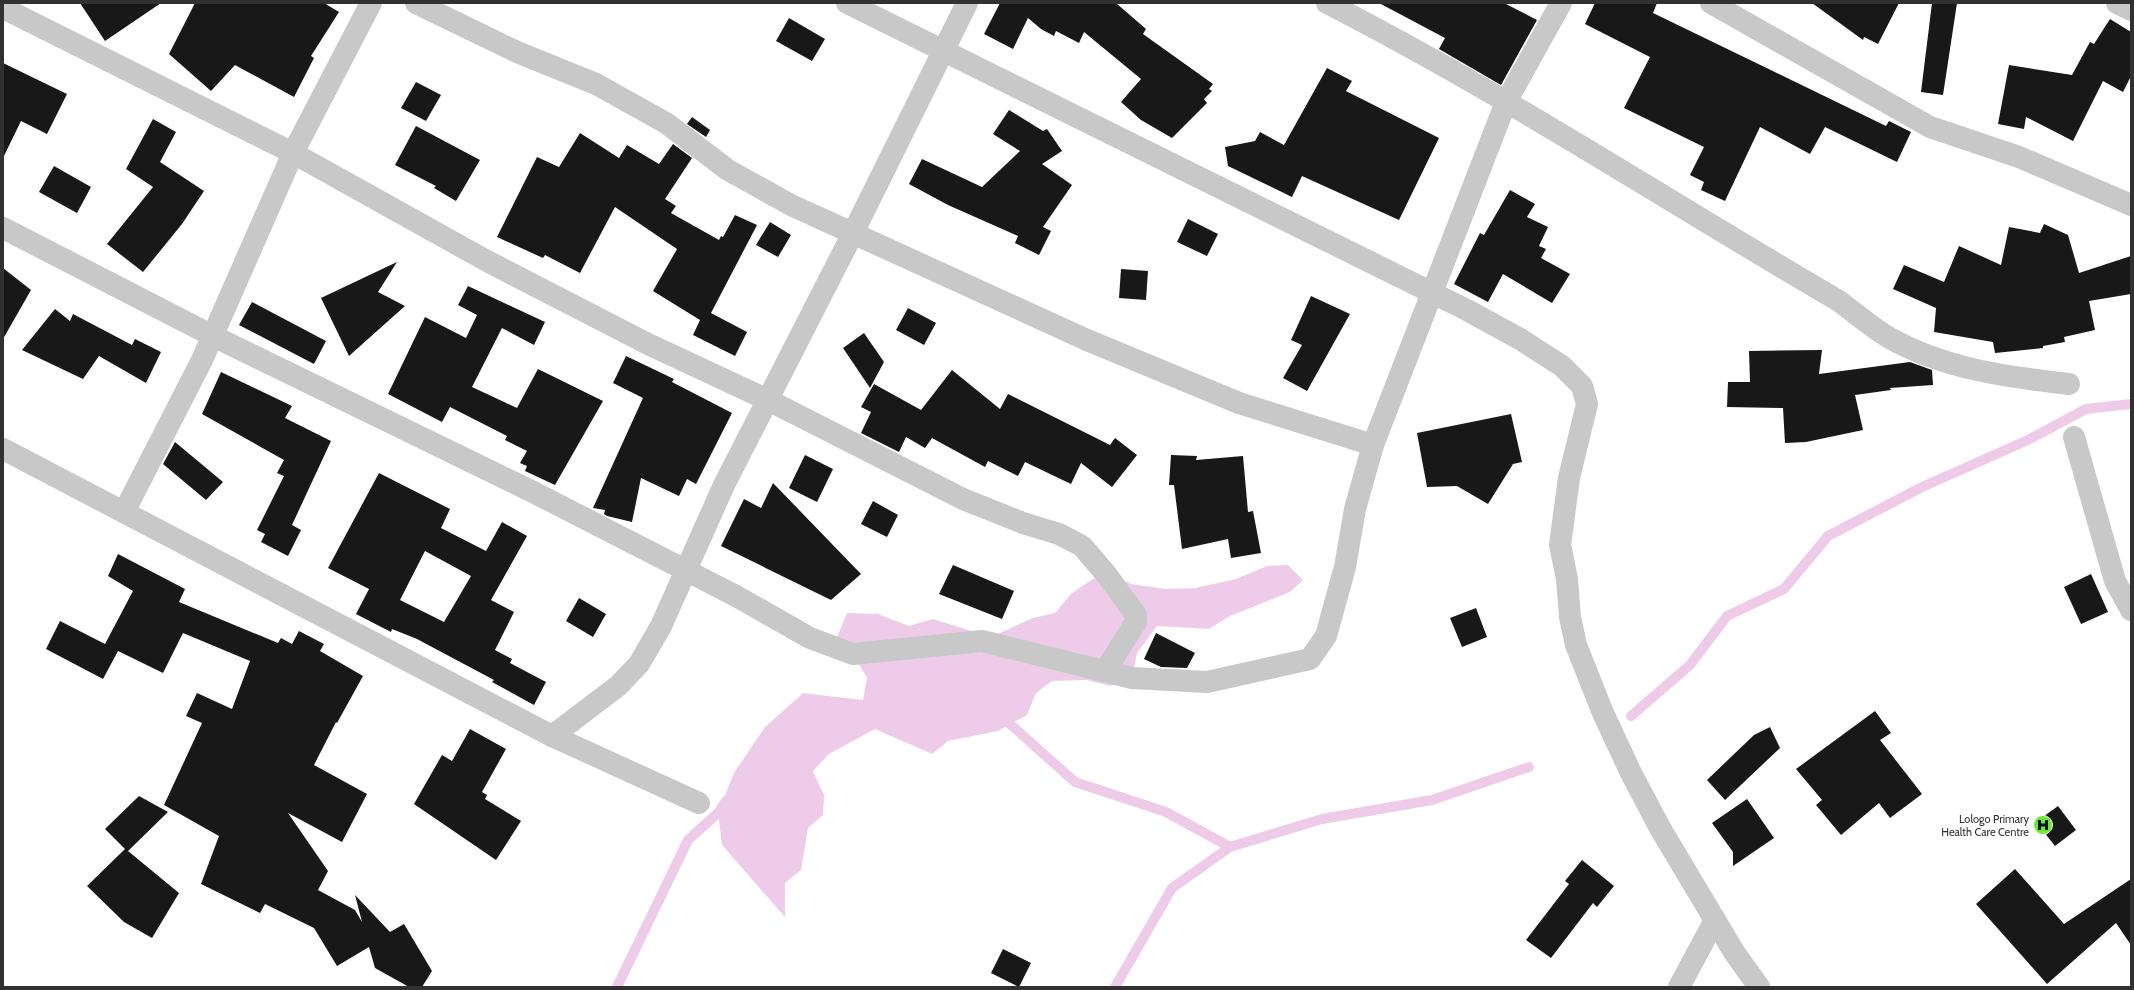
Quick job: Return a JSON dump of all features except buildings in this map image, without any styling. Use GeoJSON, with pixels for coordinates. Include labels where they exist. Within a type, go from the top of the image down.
{"type":"FeatureCollection","features":[{"type":"Feature","properties":{"kind":"street"},"geometry":{"type":"LineString","coordinates":[[124,512],[213,336],[293,153],[371,3]]}},
{"type":"Feature","properties":{"kind":"street"},"geometry":{"type":"LineString","coordinates":[[416,3],[517,52],[596,84],[666,123],[728,170],[791,205],[1087,340],[1240,403],[1373,446]]}},
{"type":"Feature","properties":{"kind":"street"},"geometry":{"type":"LineString","coordinates":[[847,3],[945,50],[1520,339],[1562,366],[1582,386],[1587,404],[1569,478],[1560,545],[1567,579],[1570,617],[1576,645],[1603,713],[1631,773],[1660,828],[1734,952],[1759,987]]}},
{"type":"Feature","properties":{"kind":"street"},"geometry":{"type":"LineString","coordinates":[[552,736],[618,686],[639,664],[661,626],[724,484],[854,233],[968,3]]}},
{"type":"Feature","properties":{"kind":"street"},"geometry":{"type":"LineString","coordinates":[[1327,3],[1399,39],[1506,102],[1839,301],[1888,337],[1939,360],[2003,376],[2070,384]]}},
{"type":"Feature","properties":{"kind":"street"},"geometry":{"type":"LineString","coordinates":[[3,228],[213,336],[533,492],[685,570],[810,638],[853,654],[982,641],[1132,678],[1207,682],[1310,659],[1326,636],[1345,567],[1355,509],[1373,446],[1506,102],[1561,3]]}},
{"type":"Feature","properties":{"kind":"street"},"geometry":{"type":"LineString","coordinates":[[1711,3],[1930,127],[2018,157],[2131,205]]}},
{"type":"Feature","properties":{"kind":"street"},"geometry":{"type":"LineString","coordinates":[[2117,3],[2131,10]]}},
{"type":"Feature","properties":{"kind":"street"},"geometry":{"type":"LineString","coordinates":[[3,8],[293,153],[487,261],[648,344],[768,400],[963,499],[1023,523],[1059,534],[1082,546],[1111,580],[1136,615],[1136,622],[1105,671]]}},
{"type":"Feature","properties":{"kind":"street"},"geometry":{"type":"LineString","coordinates":[[2074,436],[2115,581],[2131,610]]}},
{"type":"Feature","properties":{"kind":"street"},"geometry":{"type":"LineString","coordinates":[[3,449],[355,631],[552,736],[699,803]]}},
{"type":"Feature","properties":{"kind":"street"},"geometry":{"type":"LineString","coordinates":[[1679,987],[1715,920]]}},
{"type":"Feature","properties":{"kind":"shaded area"},"geometry":{"type":"Polygon","coordinates":[[[1288,565],[1303,580],[1290,592],[1230,616],[1209,629],[1157,626],[1137,653],[1132,678],[1110,686],[1087,680],[1052,681],[1036,693],[1027,715],[998,731],[948,741],[932,754],[875,729],[829,754],[813,771],[824,795],[823,815],[808,828],[801,870],[785,883],[785,917],[722,845],[718,813],[734,773],[765,727],[803,693],[863,700],[867,678],[853,654],[837,637],[847,613],[878,614],[909,626],[933,619],[991,637],[1033,618],[1055,613],[1072,593],[1093,579],[1106,574],[1132,584],[1166,589],[1195,588],[1236,579],[1267,566],[1288,565]]]}},
{"type":"Feature","properties":{"kind":"waterway"},"geometry":{"type":"LineString","coordinates":[[1631,716],[1690,665],[1727,616],[1784,589],[1828,536],[1922,487],[2028,440],[2086,409],[2131,404]]}},
{"type":"Feature","properties":{"kind":"waterway"},"geometry":{"type":"LineString","coordinates":[[999,717],[1010,724],[1075,782],[1166,812],[1230,847]]}},
{"type":"Feature","properties":{"kind":"waterway"},"geometry":{"type":"LineString","coordinates":[[1115,987],[1172,888],[1230,847],[1322,819],[1432,800],[1529,767]]}},
{"type":"Feature","properties":{"kind":"waterway"},"geometry":{"type":"LineString","coordinates":[[617,987],[688,840],[718,813],[726,801]]}},
{"type":"Feature","properties":{"kind":"place","name":"Lologo Primary Health Care Centre"},"geometry":{"type":"Point","coordinates":[2043,825]}}]}
